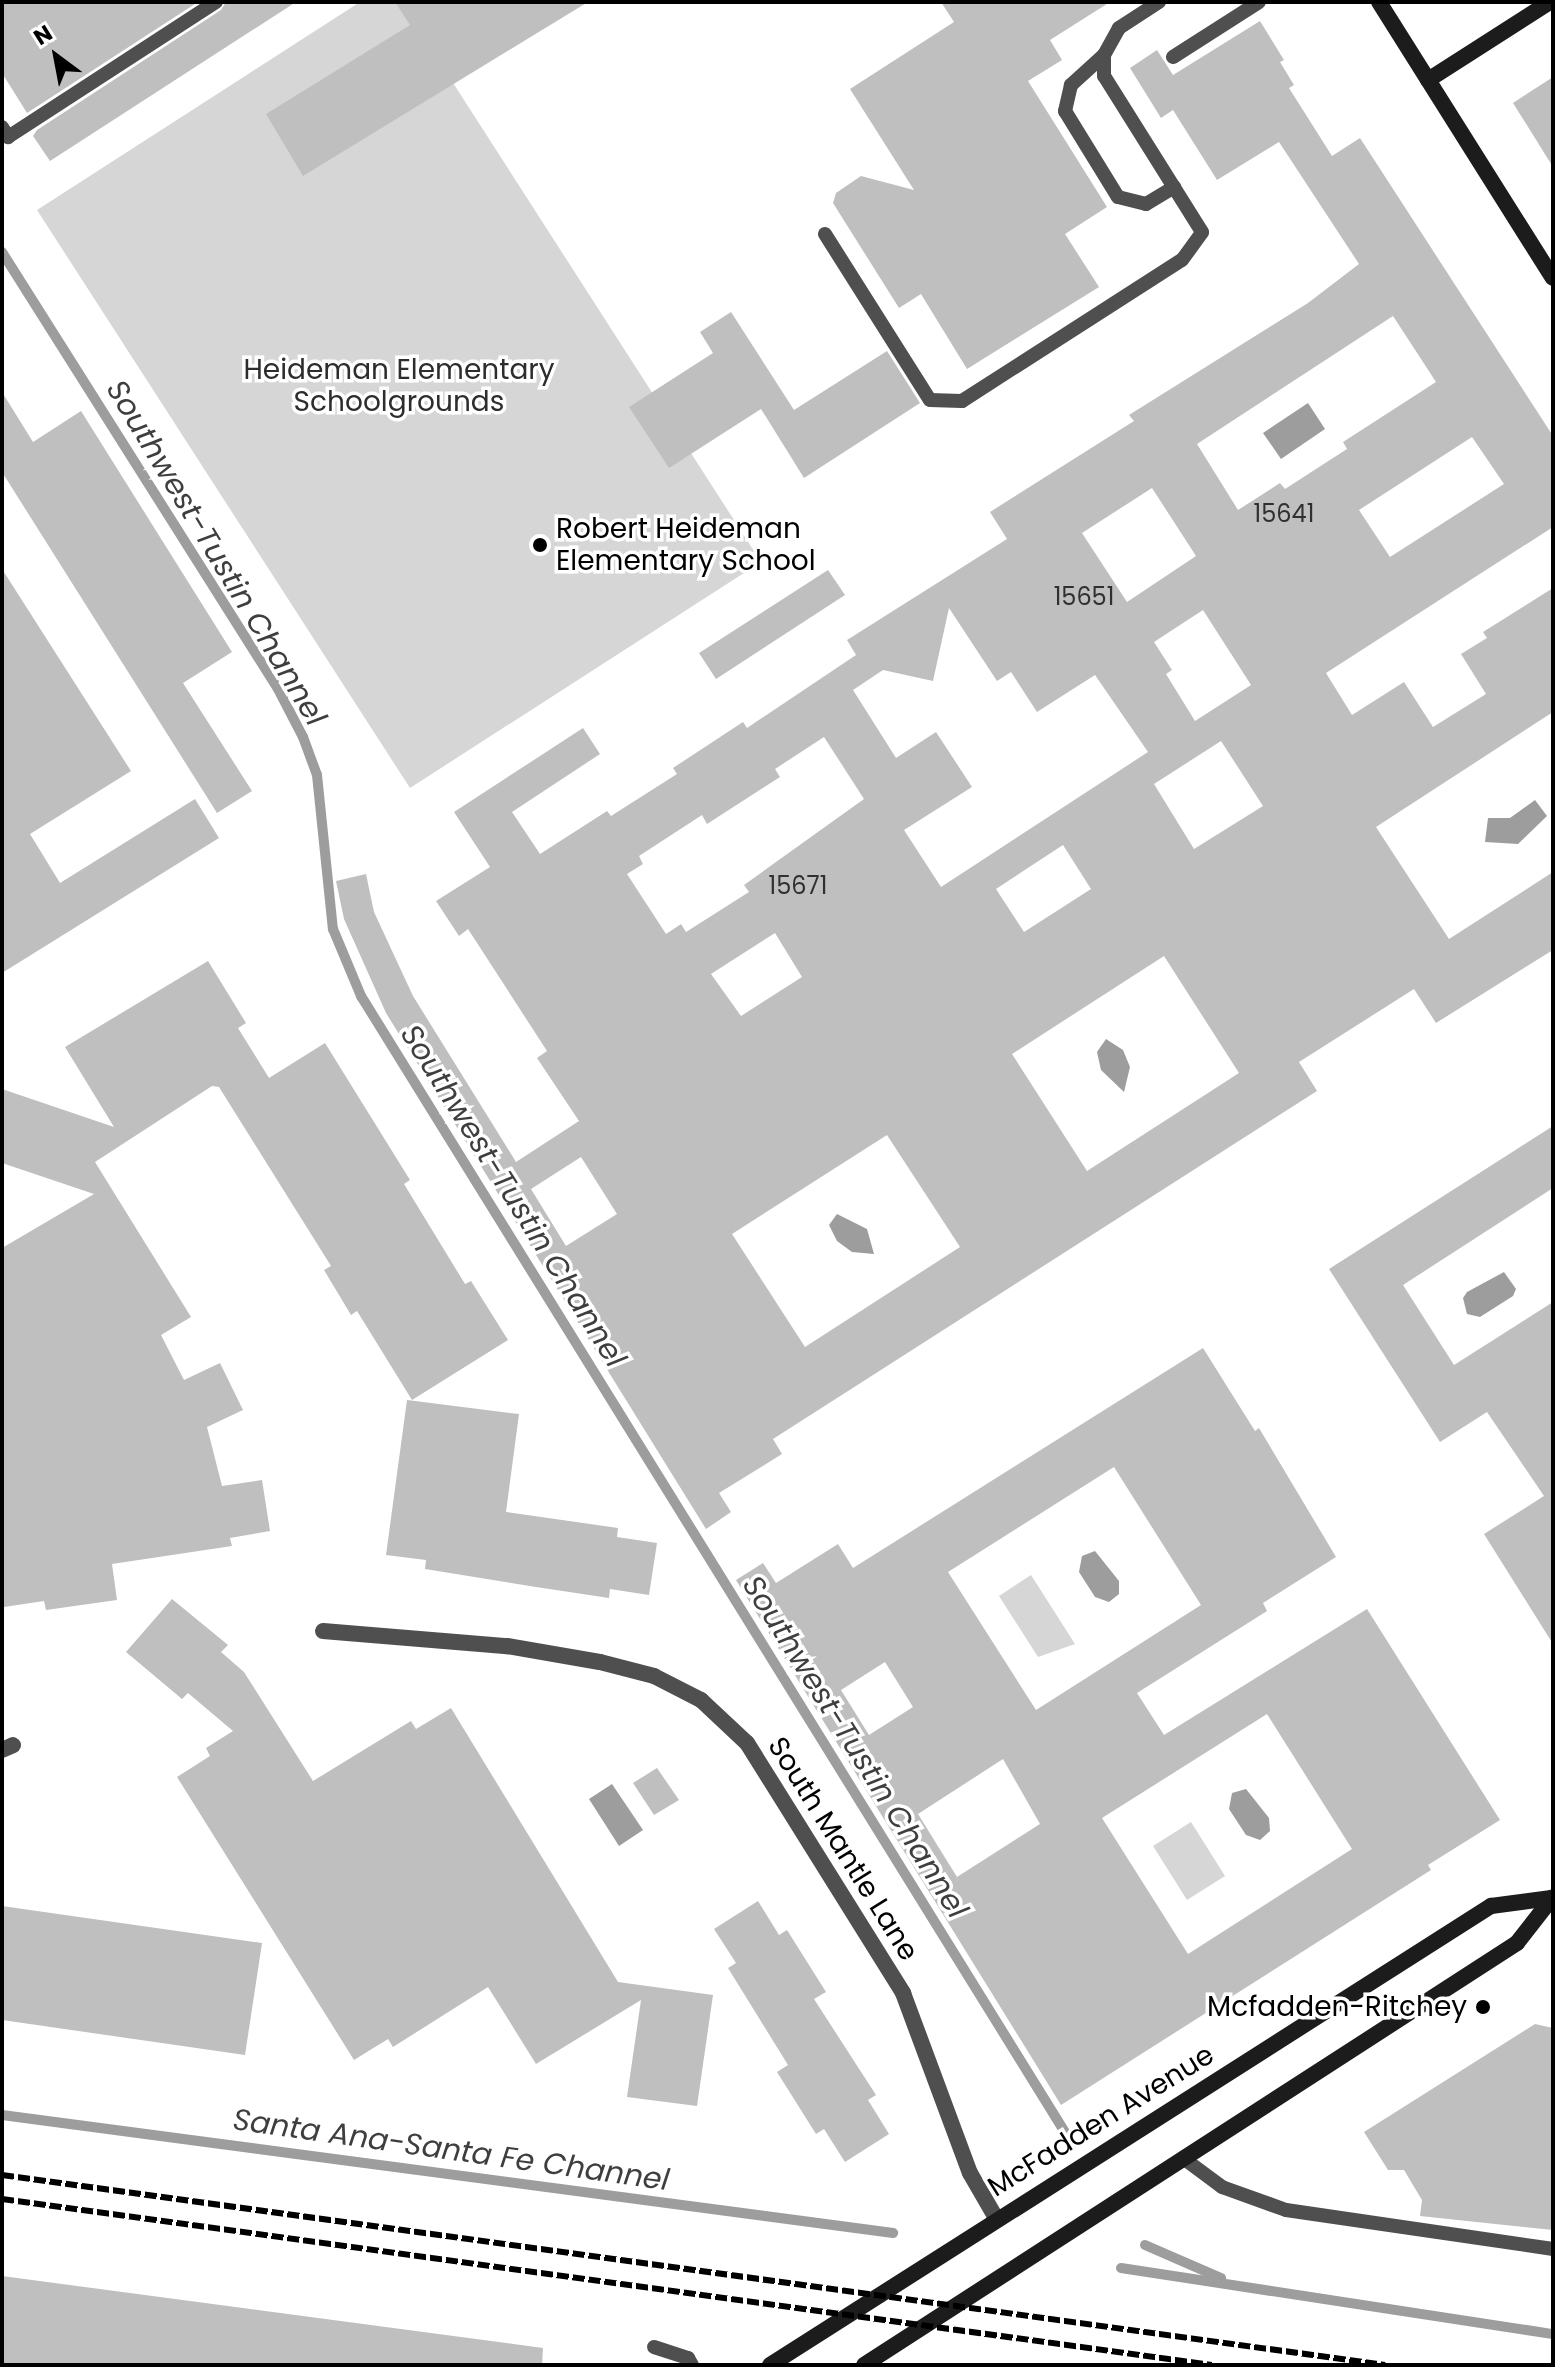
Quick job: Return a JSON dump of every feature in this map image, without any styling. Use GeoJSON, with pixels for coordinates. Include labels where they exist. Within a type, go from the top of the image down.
{"type":"FeatureCollection","features":[{"type":"Feature","properties":{"kind":"main road"},"geometry":{"type":"LineString","coordinates":[[1379,2],[1553,278]]}},
{"type":"Feature","properties":{"kind":"main road"},"geometry":{"type":"LineString","coordinates":[[1428,80],[1550,2]]}},
{"type":"Feature","properties":{"kind":"main road","name":"McFadden Avenue"},"geometry":{"type":"LineString","coordinates":[[770,2365],[996,2218],[1491,1906],[1552,1899]]}},
{"type":"Feature","properties":{"kind":"main road","name":"McFadden Avenue"},"geometry":{"type":"LineString","coordinates":[[864,2365],[1517,1943],[1552,1899]]}},
{"type":"Feature","properties":{"kind":"street","name":"South Mantle Lane"},"geometry":{"type":"LineString","coordinates":[[323,1631],[507,1646],[600,1662],[654,1676],[701,1700],[747,1743],[903,1993],[964,2159],[996,2218]]}},
{"type":"Feature","properties":{"kind":"lane"},"geometry":{"type":"LineString","coordinates":[[2,127],[8,137],[216,2]]}},
{"type":"Feature","properties":{"kind":"lane"},"geometry":{"type":"LineString","coordinates":[[1159,2],[1119,28],[1104,55],[1071,85],[1065,111],[1118,197],[1146,204],[1174,187]]}},
{"type":"Feature","properties":{"kind":"lane"},"geometry":{"type":"LineString","coordinates":[[1173,57],[1259,2]]}},
{"type":"Feature","properties":{"kind":"lane"},"geometry":{"type":"LineString","coordinates":[[825,234],[930,400],[962,401],[1182,260],[1202,232],[1104,76],[1104,55]]}},
{"type":"Feature","properties":{"kind":"lane"},"geometry":{"type":"LineString","coordinates":[[1183,2158],[1222,2187],[1286,2210],[1553,2249]]}},
{"type":"Feature","properties":{"kind":"lane"},"geometry":{"type":"LineString","coordinates":[[654,2347],[688,2358],[692,2365]]}},
{"type":"Feature","properties":{"kind":"green space","name":"Heideman Elementary Schoolgrounds"},"geometry":{"type":"Polygon","coordinates":[[[360,2],[401,2],[761,562],[410,788],[37,210],[360,2]]]}},
{"type":"Feature","properties":{"kind":"green space"},"geometry":{"type":"Polygon","coordinates":[[[1031,1575],[1075,1644],[1038,1657],[999,1596],[1031,1575]]]}},
{"type":"Feature","properties":{"kind":"green space"},"geometry":{"type":"Polygon","coordinates":[[[1191,1822],[1225,1876],[1187,1900],[1153,1846],[1191,1822]]]}},
{"type":"Feature","properties":{"kind":"shaded area"},"geometry":{"type":"Polygon","coordinates":[[[1308,403],[1325,429],[1281,459],[1263,433],[1308,403]]]}},
{"type":"Feature","properties":{"kind":"shaded area"},"geometry":{"type":"Polygon","coordinates":[[[1535,800],[1547,816],[1518,844],[1485,842],[1488,818],[1510,818],[1535,800]]]}},
{"type":"Feature","properties":{"kind":"shaded area"},"geometry":{"type":"Polygon","coordinates":[[[1106,1039],[1123,1050],[1130,1067],[1124,1092],[1101,1070],[1097,1052],[1106,1039]]]}},
{"type":"Feature","properties":{"kind":"shaded area"},"geometry":{"type":"Polygon","coordinates":[[[837,1214],[867,1229],[874,1254],[852,1252],[837,1241],[829,1225],[837,1214]]]}},
{"type":"Feature","properties":{"kind":"shaded area"},"geometry":{"type":"Polygon","coordinates":[[[1504,1272],[1516,1289],[1513,1296],[1480,1317],[1467,1314],[1463,1298],[1467,1292],[1504,1272]]]}},
{"type":"Feature","properties":{"kind":"shaded area"},"geometry":{"type":"Polygon","coordinates":[[[1095,1551],[1119,1581],[1119,1594],[1109,1602],[1095,1597],[1079,1572],[1082,1556],[1095,1551]]]}},
{"type":"Feature","properties":{"kind":"shaded area"},"geometry":{"type":"Polygon","coordinates":[[[612,1784],[643,1830],[619,1846],[589,1799],[612,1784]]]}},
{"type":"Feature","properties":{"kind":"shaded area"},"geometry":{"type":"Polygon","coordinates":[[[1246,1789],[1269,1818],[1270,1831],[1260,1840],[1246,1835],[1229,1809],[1232,1793],[1246,1789]]]}},
{"type":"Feature","properties":{"kind":"building"},"geometry":{"type":"Polygon","coordinates":[[[2,2],[198,2],[27,113],[2,73],[2,2]]]}},
{"type":"Feature","properties":{"kind":"building"},"geometry":{"type":"Polygon","coordinates":[[[226,2],[296,2],[50,161],[33,136],[37,130],[221,10],[226,2]]]}},
{"type":"Feature","properties":{"kind":"building"},"geometry":{"type":"Polygon","coordinates":[[[395,2],[588,2],[303,176],[266,114],[410,25],[395,2]]]}},
{"type":"Feature","properties":{"kind":"building"},"geometry":{"type":"Polygon","coordinates":[[[941,2],[1110,2],[1050,40],[1062,60],[1028,81],[1107,207],[1065,234],[1099,287],[967,369],[921,294],[899,308],[833,203],[836,193],[861,176],[914,190],[850,89],[954,22],[941,2]]]}},
{"type":"Feature","properties":{"kind":"building"},"geometry":{"type":"Polygon","coordinates":[[[1260,21],[1284,60],[1280,62],[1294,85],[1289,88],[1332,156],[1360,138],[1553,436],[1553,527],[1326,673],[1352,715],[1404,682],[1433,727],[1486,694],[1461,654],[1487,638],[1483,632],[1553,588],[1553,712],[1376,827],[1449,939],[1553,872],[1553,950],[1436,1023],[1414,989],[1299,1062],[1317,1091],[773,1439],[782,1454],[719,1493],[731,1512],[706,1529],[386,1013],[344,919],[336,881],[366,874],[374,912],[413,996],[516,1162],[579,1121],[537,1058],[547,1051],[468,929],[459,936],[436,901],[490,867],[454,812],[583,728],[600,754],[512,812],[540,854],[607,811],[611,816],[677,774],[673,768],[743,722],[747,728],[856,655],[847,640],[1007,539],[990,512],[1134,421],[1129,415],[1308,303],[1359,264],[1279,142],[1217,180],[1173,110],[1161,118],[1130,68],[1157,50],[1173,75],[1260,21]],[[1393,316],[1197,444],[1238,510],[1280,483],[1285,489],[1347,449],[1343,442],[1436,382],[1393,316]],[[1472,437],[1359,510],[1390,557],[1504,484],[1472,437]],[[1152,488],[1082,533],[1127,602],[1196,556],[1152,488]],[[949,608],[933,681],[883,670],[853,690],[896,758],[936,732],[972,787],[904,830],[941,887],[1148,752],[1095,675],[1037,712],[1011,672],[997,681],[949,608]],[[1203,610],[1154,642],[1172,670],[1166,674],[1195,721],[1251,685],[1203,610]],[[824,737],[775,769],[780,777],[707,824],[702,815],[639,856],[643,864],[627,874],[666,934],[681,924],[686,932],[749,892],[744,885],[864,799],[824,737]],[[1221,741],[1154,784],[1194,849],[1263,806],[1221,741]],[[1063,845],[996,889],[1024,932],[1091,889],[1063,845]],[[775,933],[711,974],[741,1016],[802,977],[775,933]],[[1164,956],[1012,1054],[1087,1171],[1239,1073],[1164,956]],[[887,1135],[732,1234],[805,1347],[960,1247],[887,1135]],[[581,1157],[531,1189],[566,1246],[617,1214],[581,1157]]]}},
{"type":"Feature","properties":{"kind":"building"},"geometry":{"type":"Polygon","coordinates":[[[1553,77],[1553,167],[1513,103],[1553,77]]]}},
{"type":"Feature","properties":{"kind":"building"},"geometry":{"type":"Polygon","coordinates":[[[731,312],[794,410],[887,351],[920,403],[804,478],[761,409],[669,468],[629,407],[713,353],[700,332],[731,312]]]}},
{"type":"Feature","properties":{"kind":"building"},"geometry":{"type":"Polygon","coordinates":[[[2,392],[33,442],[81,411],[232,652],[183,683],[252,791],[217,813],[2,472],[2,392]]]}},
{"type":"Feature","properties":{"kind":"building"},"geometry":{"type":"Polygon","coordinates":[[[2,569],[131,771],[30,834],[60,883],[195,799],[219,838],[2,973],[2,569]]]}},
{"type":"Feature","properties":{"kind":"building"},"geometry":{"type":"Polygon","coordinates":[[[828,570],[845,595],[716,679],[699,653],[828,570]]]}},
{"type":"Feature","properties":{"kind":"building"},"geometry":{"type":"Polygon","coordinates":[[[208,961],[246,1023],[238,1028],[269,1078],[325,1043],[410,1180],[404,1184],[465,1284],[471,1281],[508,1340],[412,1400],[357,1311],[351,1315],[324,1270],[331,1266],[219,1087],[212,1086],[95,1162],[191,1317],[161,1335],[184,1380],[220,1363],[243,1410],[207,1427],[222,1486],[262,1480],[270,1531],[230,1538],[232,1546],[112,1564],[117,1600],[46,1610],[44,1601],[4,1607],[2,1248],[94,1194],[2,1163],[2,1089],[114,1127],[65,1047],[208,961]]]}},
{"type":"Feature","properties":{"kind":"building"},"geometry":{"type":"Polygon","coordinates":[[[1553,1126],[1553,1188],[1403,1285],[1454,1365],[1553,1302],[1553,1644],[1484,1534],[1544,1496],[1487,1412],[1440,1442],[1329,1269],[1553,1126]]]}},
{"type":"Feature","properties":{"kind":"building"},"geometry":{"type":"Polygon","coordinates":[[[1203,1348],[1255,1431],[1259,1428],[1336,1557],[1263,1603],[1267,1611],[1137,1693],[1164,1735],[1367,1609],[1500,1820],[1428,1865],[1431,1870],[1061,2105],[736,1580],[763,1563],[776,1583],[838,1544],[853,1568],[1203,1348]],[[1114,1467],[948,1572],[1036,1710],[1201,1605],[1114,1467]],[[885,1662],[841,1690],[869,1735],[913,1707],[885,1662]],[[1267,1714],[1102,1818],[1188,1954],[1352,1849],[1267,1714]],[[1003,1759],[918,1814],[957,1877],[1040,1824],[1003,1759]]]}},
{"type":"Feature","properties":{"kind":"building"},"geometry":{"type":"Polygon","coordinates":[[[407,1400],[519,1414],[506,1512],[618,1528],[617,1537],[657,1543],[649,1595],[610,1589],[609,1598],[536,1587],[425,1569],[426,1560],[386,1555],[407,1400]]]}},
{"type":"Feature","properties":{"kind":"building"},"geometry":{"type":"Polygon","coordinates":[[[172,1599],[228,1645],[221,1652],[244,1672],[313,1781],[411,1721],[416,1729],[451,1708],[618,1982],[713,1995],[697,2106],[627,2097],[641,2000],[536,2064],[488,1987],[393,2047],[388,2039],[354,2060],[177,1777],[210,1756],[206,1748],[233,1731],[188,1693],[182,1699],[126,1652],[172,1599]]]}},
{"type":"Feature","properties":{"kind":"building"},"geometry":{"type":"Polygon","coordinates":[[[657,1768],[679,1800],[654,1815],[633,1783],[657,1768]]]}},
{"type":"Feature","properties":{"kind":"building"},"geometry":{"type":"Polygon","coordinates":[[[758,1901],[779,1935],[787,1930],[826,1992],[814,1999],[876,2095],[868,2100],[889,2134],[845,2162],[824,2129],[816,2134],[777,2072],[788,2065],[728,1968],[736,1963],[714,1929],[758,1901]]]}},
{"type":"Feature","properties":{"kind":"building"},"geometry":{"type":"Polygon","coordinates":[[[2,1906],[262,1943],[245,2055],[2,2020],[2,1906]]]}},
{"type":"Feature","properties":{"kind":"building"},"geometry":{"type":"Polygon","coordinates":[[[1535,2024],[1553,2028],[1553,2230],[1420,2216],[1422,2200],[1404,2170],[1388,2170],[1364,2132],[1535,2024]]]}},
{"type":"Feature","properties":{"kind":"building"},"geometry":{"type":"Polygon","coordinates":[[[2,2276],[543,2348],[542,2365],[2,2365],[2,2276]]]}},
{"type":"Feature","properties":{"kind":"waterway","name":"Southwest-Tustin Channel"},"geometry":{"type":"LineString","coordinates":[[2,252],[278,689],[303,737],[317,775],[333,929],[361,996],[1066,2134]]}},
{"type":"Feature","properties":{"kind":"waterway","name":"Santa Ana-Santa Fe Channel"},"geometry":{"type":"LineString","coordinates":[[2,2115],[893,2233]]}},
{"type":"Feature","properties":{"kind":"waterway"},"geometry":{"type":"LineString","coordinates":[[1145,2245],[1221,2278]]}},
{"type":"Feature","properties":{"kind":"waterway","name":"Santa Ana-Santa Fe Channel"},"geometry":{"type":"LineString","coordinates":[[1121,2268],[1553,2334]]}},
{"type":"Feature","properties":{"kind":"railway"},"geometry":{"type":"LineString","coordinates":[[2,2175],[1385,2365]]}},
{"type":"Feature","properties":{"kind":"railway"},"geometry":{"type":"LineString","coordinates":[[2,2199],[1212,2365]]}},
{"type":"Feature","properties":{"kind":"place","name":"Robert Heideman Elementary School"},"geometry":{"type":"Point","coordinates":[540,545]}},
{"type":"Feature","properties":{"kind":"place","name":"Mcfadden-Ritchey"},"geometry":{"type":"Point","coordinates":[1483,2007]}}]}
